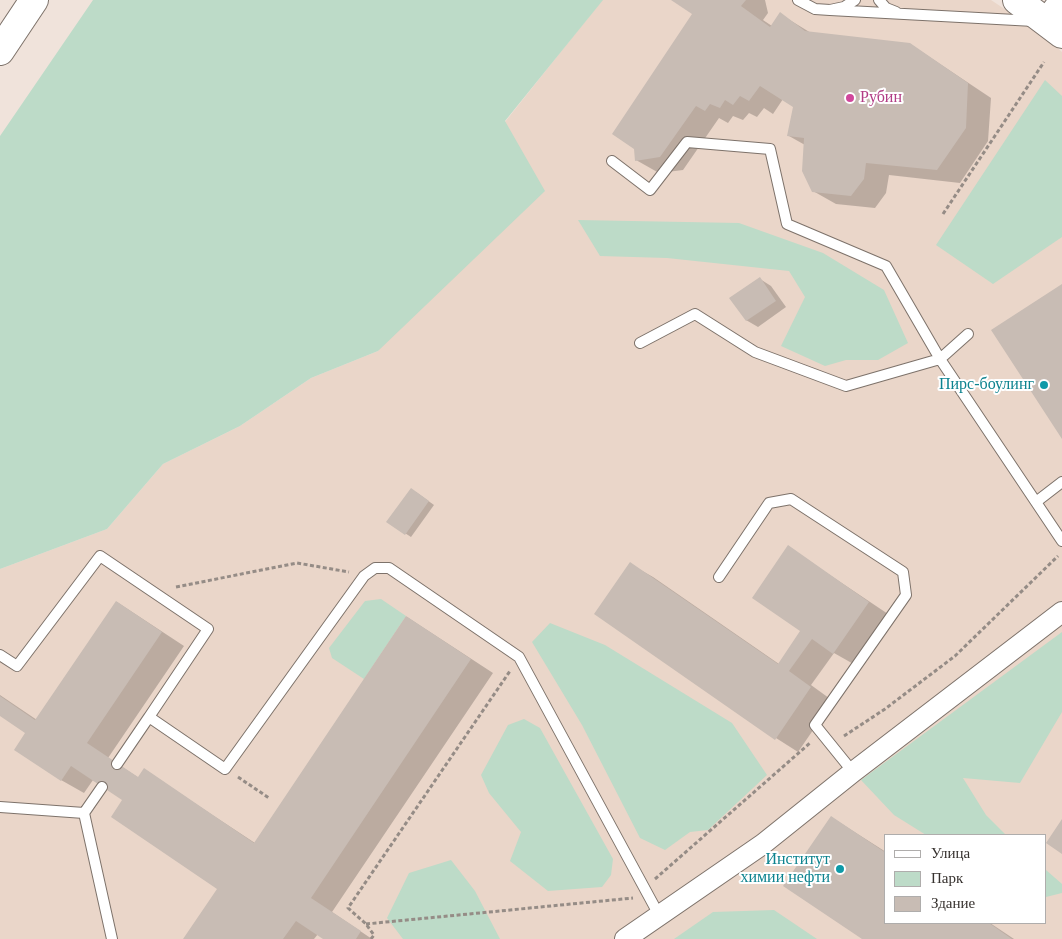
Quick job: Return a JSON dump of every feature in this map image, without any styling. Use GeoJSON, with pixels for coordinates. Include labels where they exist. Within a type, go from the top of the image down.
{"type":"FeatureCollection","features":[{"type":"Feature","properties":{"kind":"main road"},"geometry":{"type":"LineString","coordinates":[[0,51],[34,0]]}},
{"type":"Feature","properties":{"kind":"main road"},"geometry":{"type":"LineString","coordinates":[[1017,0],[1057,20]]}},
{"type":"Feature","properties":{"kind":"street"},"geometry":{"type":"LineString","coordinates":[[625,939],[763,844],[853,772],[1062,612]]}},
{"type":"Feature","properties":{"kind":"lane"},"geometry":{"type":"LineString","coordinates":[[798,0],[815,9],[1057,20]]}},
{"type":"Feature","properties":{"kind":"lane"},"geometry":{"type":"LineString","coordinates":[[830,10],[844,7],[855,0]]}},
{"type":"Feature","properties":{"kind":"lane"},"geometry":{"type":"LineString","coordinates":[[879,0],[886,8],[899,13]]}},
{"type":"Feature","properties":{"kind":"lane"},"geometry":{"type":"LineString","coordinates":[[612,161],[650,190],[686,142],[770,148],[787,224],[886,266],[940,359],[1062,541]]}},
{"type":"Feature","properties":{"kind":"lane"},"geometry":{"type":"LineString","coordinates":[[640,343],[695,314],[755,352],[846,386],[940,359],[968,334]]}},
{"type":"Feature","properties":{"kind":"lane"},"geometry":{"type":"LineString","coordinates":[[1036,502],[1062,482]]}},
{"type":"Feature","properties":{"kind":"lane"},"geometry":{"type":"LineString","coordinates":[[719,577],[769,504],[791,499],[903,572],[906,595],[815,725],[853,772]]}},
{"type":"Feature","properties":{"kind":"lane"},"geometry":{"type":"LineString","coordinates":[[0,655],[17,666],[100,556],[208,629],[117,764]]}},
{"type":"Feature","properties":{"kind":"lane"},"geometry":{"type":"LineString","coordinates":[[149,717],[225,768],[364,576],[375,568],[389,568],[519,657],[659,915]]}},
{"type":"Feature","properties":{"kind":"lane"},"geometry":{"type":"LineString","coordinates":[[102,787],[84,813],[112,939]]}},
{"type":"Feature","properties":{"kind":"lane"},"geometry":{"type":"LineString","coordinates":[[0,808],[84,813]]}},
{"type":"Feature","properties":{"kind":"path"},"geometry":{"type":"LineString","coordinates":[[943,214],[1044,62]]}},
{"type":"Feature","properties":{"kind":"path"},"geometry":{"type":"LineString","coordinates":[[366,924],[633,898],[810,743],[846,736],[955,656],[1062,552]]}},
{"type":"Feature","properties":{"kind":"path"},"geometry":{"type":"LineString","coordinates":[[162,597],[174,587],[297,563],[333,568],[364,576]]}},
{"type":"Feature","properties":{"kind":"path"},"geometry":{"type":"LineString","coordinates":[[371,939],[374,935],[366,924],[348,908],[519,657]]}},
{"type":"Feature","properties":{"kind":"path"},"geometry":{"type":"LineString","coordinates":[[225,768],[269,798]]}},
{"type":"Feature","properties":{"kind":"shaded area"},"geometry":{"type":"Polygon","coordinates":[[[602,0],[991,0],[1042,34],[1062,52],[1062,939],[0,939],[0,569],[107,529],[163,464],[240,426],[311,378],[378,351],[505,122],[602,0]]]}},
{"type":"Feature","properties":{"kind":"green space"},"geometry":{"type":"Polygon","coordinates":[[[93,0],[603,0],[505,121],[545,191],[378,351],[311,378],[240,426],[163,464],[107,529],[0,569],[0,136],[93,0]]]}},
{"type":"Feature","properties":{"kind":"green space"},"geometry":{"type":"Polygon","coordinates":[[[1045,80],[1062,96],[1062,237],[993,284],[936,245],[1045,80]]]}},
{"type":"Feature","properties":{"kind":"green space"},"geometry":{"type":"Polygon","coordinates":[[[578,220],[739,223],[823,253],[884,290],[908,343],[878,360],[846,360],[825,366],[781,346],[805,297],[789,271],[667,258],[600,256],[578,220]]]}},
{"type":"Feature","properties":{"kind":"green space"},"geometry":{"type":"Polygon","coordinates":[[[381,599],[406,616],[364,679],[332,658],[329,648],[365,601],[381,599]]]}},
{"type":"Feature","properties":{"kind":"green space"},"geometry":{"type":"Polygon","coordinates":[[[550,623],[605,645],[732,723],[767,775],[708,830],[690,832],[665,850],[640,838],[582,725],[532,642],[550,623]]]}},
{"type":"Feature","properties":{"kind":"green space"},"geometry":{"type":"Polygon","coordinates":[[[1062,632],[1062,712],[1020,783],[963,778],[986,815],[1005,834],[924,834],[894,815],[861,780],[1062,632]]]}},
{"type":"Feature","properties":{"kind":"green space"},"geometry":{"type":"Polygon","coordinates":[[[524,719],[540,728],[613,859],[611,875],[602,887],[548,891],[510,861],[521,832],[489,793],[481,775],[508,725],[524,719]]]}},
{"type":"Feature","properties":{"kind":"green space"},"geometry":{"type":"Polygon","coordinates":[[[451,860],[475,891],[500,939],[403,939],[387,918],[409,873],[451,860]]]}},
{"type":"Feature","properties":{"kind":"green space"},"geometry":{"type":"Polygon","coordinates":[[[1047,871],[1062,884],[1062,893],[1047,897],[1047,871]]]}},
{"type":"Feature","properties":{"kind":"green space"},"geometry":{"type":"Polygon","coordinates":[[[774,910],[817,939],[674,939],[713,912],[774,910]]]}},
{"type":"Feature","properties":{"kind":"building","name":"Рубин"},"geometry":{"type":"Polygon","coordinates":[[[671,0],[746,0],[741,6],[770,27],[780,12],[805,31],[910,43],[968,83],[966,128],[937,170],[866,163],[864,179],[851,196],[812,192],[802,171],[804,138],[787,136],[793,107],[760,86],[749,101],[740,96],[733,105],[725,100],[720,108],[710,104],[705,111],[696,106],[660,157],[635,161],[634,149],[612,134],[692,14],[671,0]]]}},
{"type":"Feature","properties":{"kind":"building"},"geometry":{"type":"Polygon","coordinates":[[[760,277],[776,301],[746,321],[729,298],[760,277]]]}},
{"type":"Feature","properties":{"kind":"building","name":"Пирс-боулинг"},"geometry":{"type":"Polygon","coordinates":[[[1062,284],[1062,439],[991,330],[1062,284]]]}},
{"type":"Feature","properties":{"kind":"building"},"geometry":{"type":"Polygon","coordinates":[[[411,488],[429,501],[405,535],[386,522],[411,488]]]}},
{"type":"Feature","properties":{"kind":"building"},"geometry":{"type":"Polygon","coordinates":[[[788,545],[869,602],[833,654],[812,639],[789,671],[811,687],[775,740],[594,614],[630,562],[778,664],[800,631],[752,598],[788,545]]]}},
{"type":"Feature","properties":{"kind":"building"},"geometry":{"type":"Polygon","coordinates":[[[116,601],[162,632],[87,743],[138,777],[144,768],[254,843],[406,616],[471,659],[311,898],[361,931],[356,939],[323,939],[296,921],[283,939],[183,939],[217,889],[111,817],[122,800],[71,766],[61,781],[14,750],[25,733],[0,716],[0,696],[35,720],[116,601]]]}},
{"type":"Feature","properties":{"kind":"building","name":"Институт химии нефти"},"geometry":{"type":"Polygon","coordinates":[[[831,816],[884,852],[884,924],[990,924],[1012,939],[862,939],[783,886],[831,816]]]}},
{"type":"Feature","properties":{"kind":"building"},"geometry":{"type":"Polygon","coordinates":[[[1062,819],[1062,854],[1047,844],[1062,819]]]}},
{"type":"Feature","properties":{"kind":"place","name":"Рубин"},"geometry":{"type":"Point","coordinates":[850,98]}},
{"type":"Feature","properties":{"kind":"place","name":"Пирс-боулинг"},"geometry":{"type":"Point","coordinates":[1044,385]}},
{"type":"Feature","properties":{"kind":"place","name":"Институт химии нефти"},"geometry":{"type":"Point","coordinates":[840,869]}}]}
